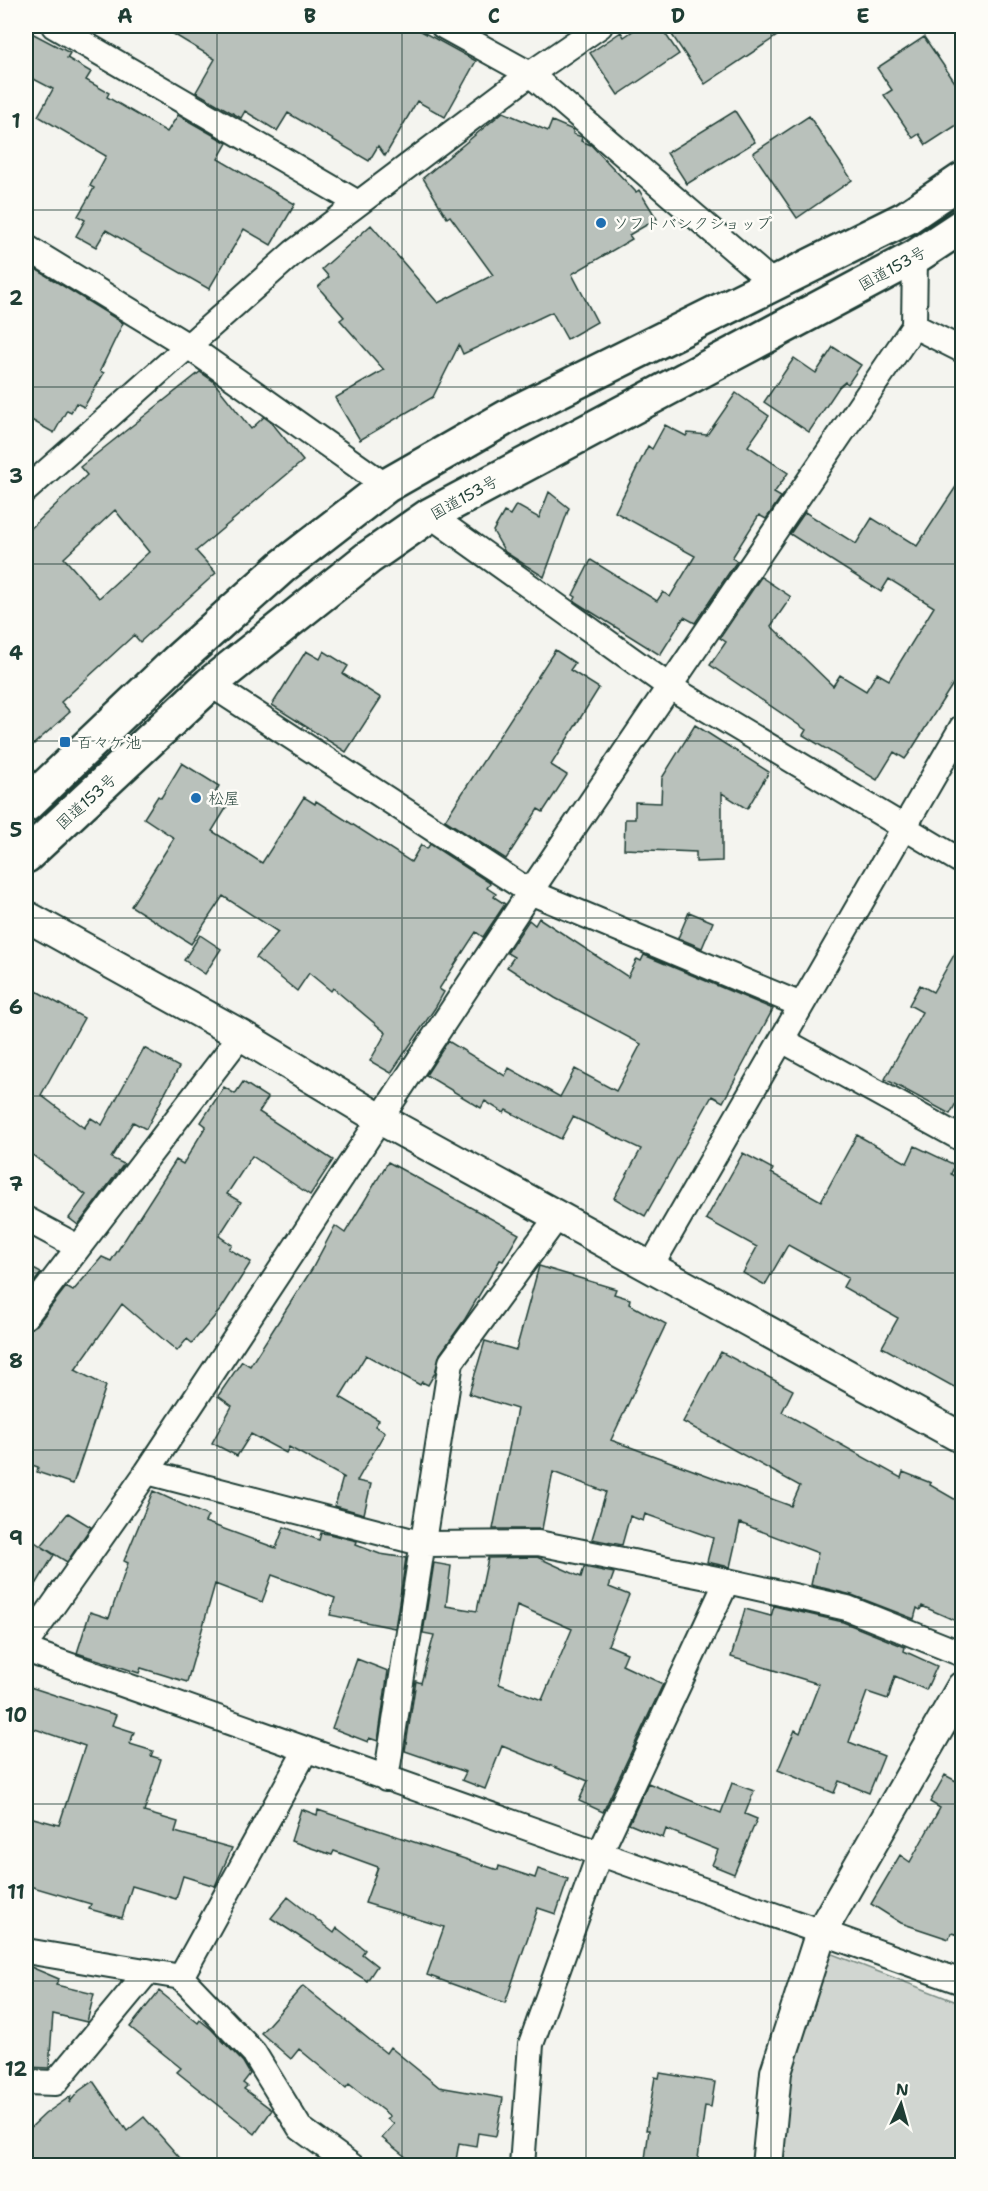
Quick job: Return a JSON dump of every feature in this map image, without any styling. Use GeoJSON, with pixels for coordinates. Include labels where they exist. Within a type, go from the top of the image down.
{"type":"FeatureCollection","features":[{"type":"Feature","properties":{"kind":"highway"},"geometry":{"type":"LineString","coordinates":[[26,805],[176,662],[274,574],[386,486],[514,413],[906,218],[963,180]]}},
{"type":"Feature","properties":{"kind":"highway","name":"国道153号"},"geometry":{"type":"LineString","coordinates":[[26,856],[210,684],[368,558],[430,515],[915,257],[963,226]]}},
{"type":"Feature","properties":{"kind":"street"},"geometry":{"type":"LineString","coordinates":[[54,26],[358,204]]}},
{"type":"Feature","properties":{"kind":"street"},"geometry":{"type":"LineString","coordinates":[[443,26],[530,74],[774,284]]}},
{"type":"Feature","properties":{"kind":"street"},"geometry":{"type":"LineString","coordinates":[[29,480],[294,252],[530,74],[600,26]]}},
{"type":"Feature","properties":{"kind":"street"},"geometry":{"type":"LineString","coordinates":[[26,247],[188,345],[386,486]]}},
{"type":"Feature","properties":{"kind":"street"},"geometry":{"type":"LineString","coordinates":[[26,1644],[147,1472],[382,1120],[530,892],[914,326],[915,257]]}},
{"type":"Feature","properties":{"kind":"street"},"geometry":{"type":"LineString","coordinates":[[914,326],[963,350]]}},
{"type":"Feature","properties":{"kind":"street"},"geometry":{"type":"LineString","coordinates":[[430,515],[670,687],[904,829],[963,862]]}},
{"type":"Feature","properties":{"kind":"street"},"geometry":{"type":"LineString","coordinates":[[210,684],[530,892],[801,1005]]}},
{"type":"Feature","properties":{"kind":"street"},"geometry":{"type":"LineString","coordinates":[[651,1266],[963,727]]}},
{"type":"Feature","properties":{"kind":"street"},"geometry":{"type":"LineString","coordinates":[[26,916],[241,1035],[382,1120],[963,1438]]}},
{"type":"Feature","properties":{"kind":"street"},"geometry":{"type":"LineString","coordinates":[[26,1316],[241,1035]]}},
{"type":"Feature","properties":{"kind":"street"},"geometry":{"type":"LineString","coordinates":[[782,1040],[963,1139]]}},
{"type":"Feature","properties":{"kind":"street"},"geometry":{"type":"LineString","coordinates":[[386,1779],[451,1362],[558,1216]]}},
{"type":"Feature","properties":{"kind":"street"},"geometry":{"type":"LineString","coordinates":[[26,1219],[78,1248]]}},
{"type":"Feature","properties":{"kind":"street"},"geometry":{"type":"LineString","coordinates":[[147,1472],[424,1544],[538,1543],[727,1581],[846,1608],[963,1654]]}},
{"type":"Feature","properties":{"kind":"street"},"geometry":{"type":"LineString","coordinates":[[522,2166],[531,2044],[599,1855],[727,1581]]}},
{"type":"Feature","properties":{"kind":"street"},"geometry":{"type":"LineString","coordinates":[[26,1650],[599,1855],[963,1982]]}},
{"type":"Feature","properties":{"kind":"street"},"geometry":{"type":"LineString","coordinates":[[767,2166],[776,2072],[821,1932],[963,1687]]}},
{"type":"Feature","properties":{"kind":"street"},"geometry":{"type":"LineString","coordinates":[[181,1977],[306,1750]]}},
{"type":"Feature","properties":{"kind":"street"},"geometry":{"type":"LineString","coordinates":[[26,1951],[181,1977],[254,2053],[300,2128],[352,2166]]}},
{"type":"Feature","properties":{"kind":"street"},"geometry":{"type":"LineString","coordinates":[[26,2082],[55,2083],[148,1971]]}},
{"type":"Feature","properties":{"kind":"shaded area"},"geometry":{"type":"Polygon","coordinates":[[[827,1952],[962,2004],[962,2165],[840,2166],[780,2161],[789,2082],[827,1952]]]}},
{"type":"Feature","properties":{"kind":"building"},"geometry":{"type":"Polygon","coordinates":[[[160,26],[412,26],[476,61],[445,117],[417,101],[385,156],[378,146],[369,161],[288,113],[277,131],[245,111],[241,118],[196,92],[215,59],[160,26]]]}},
{"type":"Feature","properties":{"kind":"building"},"geometry":{"type":"Polygon","coordinates":[[[640,26],[660,26],[679,54],[618,95],[590,53],[621,32],[624,37],[640,26]]]}},
{"type":"Feature","properties":{"kind":"building"},"geometry":{"type":"Polygon","coordinates":[[[666,26],[792,26],[705,84],[666,26]]]}},
{"type":"Feature","properties":{"kind":"building"},"geometry":{"type":"Polygon","coordinates":[[[26,30],[70,53],[67,58],[91,72],[86,80],[109,93],[107,97],[167,132],[178,115],[227,143],[218,159],[295,204],[271,245],[244,229],[209,289],[106,230],[96,247],[76,236],[85,220],[78,216],[94,188],[90,186],[106,156],[38,116],[53,89],[26,75],[26,30]]]}},
{"type":"Feature","properties":{"kind":"building"},"geometry":{"type":"Polygon","coordinates":[[[924,37],[963,94],[963,121],[926,145],[919,134],[913,138],[884,95],[892,90],[877,68],[924,37]]]}},
{"type":"Feature","properties":{"kind":"building"},"geometry":{"type":"Polygon","coordinates":[[[735,111],[755,142],[687,184],[667,153],[735,111]]]}},
{"type":"Feature","properties":{"kind":"building"},"geometry":{"type":"Polygon","coordinates":[[[503,112],[548,131],[552,121],[573,130],[573,134],[582,137],[581,141],[591,145],[636,192],[639,190],[657,219],[629,235],[632,239],[572,274],[597,322],[567,339],[552,312],[463,354],[459,345],[433,397],[360,440],[335,398],[384,370],[340,320],[344,317],[318,287],[329,277],[322,269],[371,225],[438,303],[493,275],[450,216],[447,218],[423,178],[503,112]]]}},
{"type":"Feature","properties":{"kind":"building"},"geometry":{"type":"Polygon","coordinates":[[[809,116],[852,180],[797,218],[753,153],[809,116]]]}},
{"type":"Feature","properties":{"kind":"building"},"geometry":{"type":"Polygon","coordinates":[[[26,263],[123,323],[100,371],[104,373],[84,407],[76,403],[71,412],[67,410],[54,433],[26,417],[26,263]]]}},
{"type":"Feature","properties":{"kind":"building"},"geometry":{"type":"Polygon","coordinates":[[[833,347],[861,365],[848,384],[845,382],[839,387],[809,432],[764,402],[794,358],[816,373],[833,347]]]}},
{"type":"Feature","properties":{"kind":"building"},"geometry":{"type":"Polygon","coordinates":[[[200,372],[213,381],[251,429],[264,417],[272,423],[303,461],[196,551],[216,573],[140,642],[134,635],[61,702],[70,712],[26,751],[26,533],[87,475],[80,467],[200,372]],[[115,510],[64,558],[99,598],[149,552],[115,510]]]}},
{"type":"Feature","properties":{"kind":"building"},"geometry":{"type":"Polygon","coordinates":[[[736,393],[769,416],[748,446],[788,473],[774,493],[781,497],[766,519],[759,515],[732,558],[737,561],[695,623],[684,617],[660,655],[574,601],[576,597],[573,595],[591,560],[657,601],[663,592],[670,597],[695,556],[615,512],[648,446],[652,449],[665,425],[686,436],[688,433],[707,435],[736,393]]]}},
{"type":"Feature","properties":{"kind":"building"},"geometry":{"type":"Polygon","coordinates":[[[963,476],[963,668],[905,759],[894,752],[877,780],[803,735],[806,730],[710,665],[726,642],[720,638],[761,577],[791,597],[771,626],[833,686],[840,675],[866,691],[877,673],[889,680],[934,607],[889,579],[881,592],[790,534],[805,512],[856,544],[872,518],[917,546],[963,476]]]}},
{"type":"Feature","properties":{"kind":"building"},"geometry":{"type":"Polygon","coordinates":[[[549,492],[569,508],[544,577],[505,552],[493,531],[504,512],[510,515],[516,505],[539,518],[549,492]]]}},
{"type":"Feature","properties":{"kind":"building"},"geometry":{"type":"Polygon","coordinates":[[[555,650],[575,663],[570,670],[599,688],[551,765],[567,775],[543,812],[538,809],[506,859],[445,820],[555,650]]]}},
{"type":"Feature","properties":{"kind":"building"},"geometry":{"type":"Polygon","coordinates":[[[306,651],[320,659],[324,651],[348,666],[343,674],[381,698],[346,752],[272,705],[306,651]]]}},
{"type":"Feature","properties":{"kind":"building"},"geometry":{"type":"Polygon","coordinates":[[[695,725],[769,772],[747,809],[722,793],[722,861],[696,862],[696,852],[624,849],[625,819],[635,819],[635,802],[661,803],[662,778],[695,725]]]}},
{"type":"Feature","properties":{"kind":"building"},"geometry":{"type":"Polygon","coordinates":[[[182,763],[219,786],[215,793],[230,802],[212,831],[262,863],[304,797],[315,804],[316,801],[411,862],[421,845],[427,849],[430,844],[490,883],[487,888],[496,894],[494,897],[505,904],[483,937],[476,932],[439,989],[444,992],[435,1008],[391,1073],[370,1061],[386,1033],[333,988],[331,991],[309,973],[297,991],[256,958],[278,932],[223,896],[191,944],[131,906],[174,838],[144,818],[158,796],[161,798],[182,763]]]}},
{"type":"Feature","properties":{"kind":"building"},"geometry":{"type":"Polygon","coordinates":[[[689,912],[713,922],[702,948],[678,938],[689,912]]]}},
{"type":"Feature","properties":{"kind":"building"},"geometry":{"type":"Polygon","coordinates":[[[539,918],[628,977],[637,959],[641,961],[644,955],[773,1009],[723,1102],[712,1096],[645,1216],[614,1198],[641,1149],[573,1117],[561,1139],[506,1110],[504,1113],[485,1101],[481,1108],[426,1075],[448,1041],[505,1076],[509,1068],[560,1097],[575,1069],[616,1091],[641,1044],[555,998],[507,967],[514,957],[507,953],[529,920],[535,925],[539,918]]]}},
{"type":"Feature","properties":{"kind":"building"},"geometry":{"type":"Polygon","coordinates":[[[200,935],[221,949],[205,974],[184,960],[200,935]]]}},
{"type":"Feature","properties":{"kind":"building"},"geometry":{"type":"Polygon","coordinates":[[[963,939],[963,1090],[950,1114],[885,1079],[922,1012],[909,1005],[920,985],[933,992],[963,939]]]}},
{"type":"Feature","properties":{"kind":"building"},"geometry":{"type":"Polygon","coordinates":[[[26,985],[84,1018],[41,1095],[84,1128],[91,1118],[102,1125],[144,1048],[179,1067],[146,1129],[133,1122],[111,1158],[124,1164],[78,1225],[69,1218],[86,1195],[26,1150],[26,985]]]}},
{"type":"Feature","properties":{"kind":"building"},"geometry":{"type":"Polygon","coordinates":[[[243,1082],[268,1098],[259,1112],[333,1160],[310,1195],[252,1156],[227,1194],[241,1202],[219,1236],[232,1245],[229,1249],[251,1262],[221,1309],[192,1343],[187,1339],[177,1351],[122,1304],[75,1370],[106,1386],[73,1484],[37,1472],[38,1467],[26,1463],[26,1330],[37,1325],[66,1287],[73,1291],[102,1257],[111,1261],[176,1160],[183,1164],[206,1126],[201,1122],[224,1087],[235,1094],[243,1082]]]}},
{"type":"Feature","properties":{"kind":"building"},"geometry":{"type":"Polygon","coordinates":[[[857,1135],[907,1163],[915,1146],[955,1165],[951,1174],[963,1180],[963,1392],[882,1347],[898,1318],[843,1287],[848,1278],[788,1245],[765,1285],[743,1273],[757,1247],[706,1219],[743,1153],[773,1169],[771,1173],[821,1201],[857,1135]]]}},
{"type":"Feature","properties":{"kind":"building"},"geometry":{"type":"Polygon","coordinates":[[[388,1162],[519,1234],[440,1354],[435,1373],[428,1385],[422,1382],[420,1385],[366,1355],[340,1397],[379,1420],[375,1426],[385,1432],[357,1481],[371,1484],[364,1514],[335,1506],[343,1477],[345,1478],[289,1447],[286,1453],[251,1434],[237,1456],[212,1443],[232,1406],[218,1396],[242,1361],[250,1366],[312,1269],[335,1226],[345,1233],[388,1162]]]}},
{"type":"Feature","properties":{"kind":"building"},"geometry":{"type":"Polygon","coordinates":[[[26,1265],[41,1273],[26,1293],[26,1265]]]}},
{"type":"Feature","properties":{"kind":"building"},"geometry":{"type":"Polygon","coordinates":[[[539,1266],[616,1289],[614,1294],[630,1299],[629,1304],[666,1324],[611,1440],[791,1506],[800,1486],[683,1422],[721,1352],[793,1390],[782,1412],[901,1478],[903,1472],[931,1483],[930,1485],[963,1504],[963,1624],[922,1606],[920,1610],[917,1608],[914,1619],[852,1595],[811,1585],[818,1553],[740,1523],[730,1567],[707,1562],[713,1538],[645,1514],[643,1521],[630,1516],[622,1545],[592,1539],[606,1492],[553,1472],[542,1529],[493,1529],[517,1409],[469,1394],[485,1341],[516,1350],[539,1266]]]}},
{"type":"Feature","properties":{"kind":"building"},"geometry":{"type":"Polygon","coordinates":[[[153,1491],[208,1516],[205,1522],[276,1548],[284,1527],[319,1540],[321,1533],[357,1541],[356,1545],[380,1554],[406,1558],[395,1628],[330,1615],[335,1598],[272,1575],[262,1602],[215,1584],[187,1682],[141,1668],[139,1673],[77,1653],[90,1612],[109,1618],[128,1563],[124,1561],[153,1491]]]}},
{"type":"Feature","properties":{"kind":"building"},"geometry":{"type":"Polygon","coordinates":[[[68,1513],[91,1527],[67,1562],[41,1546],[68,1513]]]}},
{"type":"Feature","properties":{"kind":"building"},"geometry":{"type":"Polygon","coordinates":[[[26,1536],[54,1555],[26,1601],[26,1536]]]}},
{"type":"Feature","properties":{"kind":"building"},"geometry":{"type":"Polygon","coordinates":[[[537,1557],[581,1577],[584,1567],[614,1573],[609,1587],[629,1595],[608,1645],[627,1653],[622,1665],[663,1684],[603,1812],[579,1801],[588,1781],[502,1746],[485,1789],[462,1780],[466,1772],[405,1751],[416,1681],[421,1683],[434,1635],[423,1633],[434,1563],[451,1566],[446,1606],[477,1611],[488,1558],[537,1557]],[[517,1605],[499,1684],[542,1700],[572,1629],[517,1605]]]}},
{"type":"Feature","properties":{"kind":"building"},"geometry":{"type":"Polygon","coordinates":[[[774,1606],[843,1622],[905,1647],[904,1651],[937,1666],[926,1690],[895,1676],[888,1699],[867,1692],[849,1742],[884,1756],[869,1793],[839,1781],[834,1793],[778,1770],[795,1730],[800,1733],[819,1684],[731,1657],[745,1609],[771,1616],[774,1606]]]}},
{"type":"Feature","properties":{"kind":"building"},"geometry":{"type":"Polygon","coordinates":[[[357,1659],[388,1671],[378,1741],[369,1738],[368,1742],[332,1728],[357,1659]]]}},
{"type":"Feature","properties":{"kind":"building"},"geometry":{"type":"Polygon","coordinates":[[[30,1687],[116,1715],[112,1725],[134,1732],[130,1744],[153,1751],[151,1756],[161,1759],[144,1812],[178,1822],[175,1832],[232,1848],[215,1886],[183,1876],[176,1899],[132,1886],[122,1918],[89,1909],[91,1904],[26,1885],[26,1816],[59,1825],[85,1746],[26,1726],[26,1700],[30,1687]]]}},
{"type":"Feature","properties":{"kind":"building"},"geometry":{"type":"Polygon","coordinates":[[[963,1769],[963,1936],[951,1933],[949,1939],[901,1923],[871,1904],[900,1855],[910,1862],[940,1808],[930,1802],[945,1775],[956,1781],[963,1769]]]}},
{"type":"Feature","properties":{"kind":"building"},"geometry":{"type":"Polygon","coordinates":[[[648,1783],[721,1813],[732,1783],[754,1791],[745,1814],[757,1819],[734,1874],[712,1865],[718,1850],[666,1829],[663,1838],[629,1824],[648,1783]]]}},
{"type":"Feature","properties":{"kind":"building"},"geometry":{"type":"Polygon","coordinates":[[[301,1809],[317,1815],[318,1810],[498,1870],[499,1866],[535,1878],[538,1869],[568,1879],[556,1914],[538,1908],[505,2003],[427,1975],[444,1927],[365,1903],[378,1867],[334,1851],[332,1855],[291,1841],[301,1809]]]}},
{"type":"Feature","properties":{"kind":"building"},"geometry":{"type":"Polygon","coordinates":[[[288,1897],[334,1933],[337,1928],[365,1950],[362,1954],[377,1966],[367,1981],[271,1918],[288,1897]]]}},
{"type":"Feature","properties":{"kind":"building"},"geometry":{"type":"Polygon","coordinates":[[[26,1965],[59,1979],[56,1985],[94,1994],[87,2022],[53,2014],[49,2068],[26,2067],[26,1965]]]}},
{"type":"Feature","properties":{"kind":"building"},"geometry":{"type":"Polygon","coordinates":[[[303,1986],[386,2053],[390,2047],[439,2087],[503,2098],[496,2136],[478,2133],[476,2146],[459,2143],[455,2166],[417,2166],[382,2138],[394,2124],[387,2119],[390,2116],[349,2084],[346,2088],[299,2049],[291,2059],[261,2033],[303,1986]]]}},
{"type":"Feature","properties":{"kind":"building"},"geometry":{"type":"Polygon","coordinates":[[[159,1991],[198,2023],[200,2020],[211,2029],[243,2062],[250,2074],[243,2083],[247,2086],[244,2089],[272,2110],[255,2134],[177,2072],[181,2068],[130,2027],[159,1991]]]}},
{"type":"Feature","properties":{"kind":"building"},"geometry":{"type":"Polygon","coordinates":[[[660,2073],[715,2082],[711,2107],[705,2106],[697,2166],[644,2166],[649,2130],[646,2130],[655,2077],[659,2078],[660,2073]]]}},
{"type":"Feature","properties":{"kind":"building"},"geometry":{"type":"Polygon","coordinates":[[[93,2081],[127,2131],[144,2117],[187,2166],[26,2166],[26,2132],[45,2114],[71,2096],[69,2103],[79,2091],[93,2081]]]}},
{"type":"Feature","properties":{"kind":"place","name":"ソフトバンクショップ"},"geometry":{"type":"Point","coordinates":[601,223]}},
{"type":"Feature","properties":{"kind":"place","name":"百々ケ池"},"geometry":{"type":"Point","coordinates":[65,742]}},
{"type":"Feature","properties":{"kind":"place","name":"松屋"},"geometry":{"type":"Point","coordinates":[196,798]}}]}
